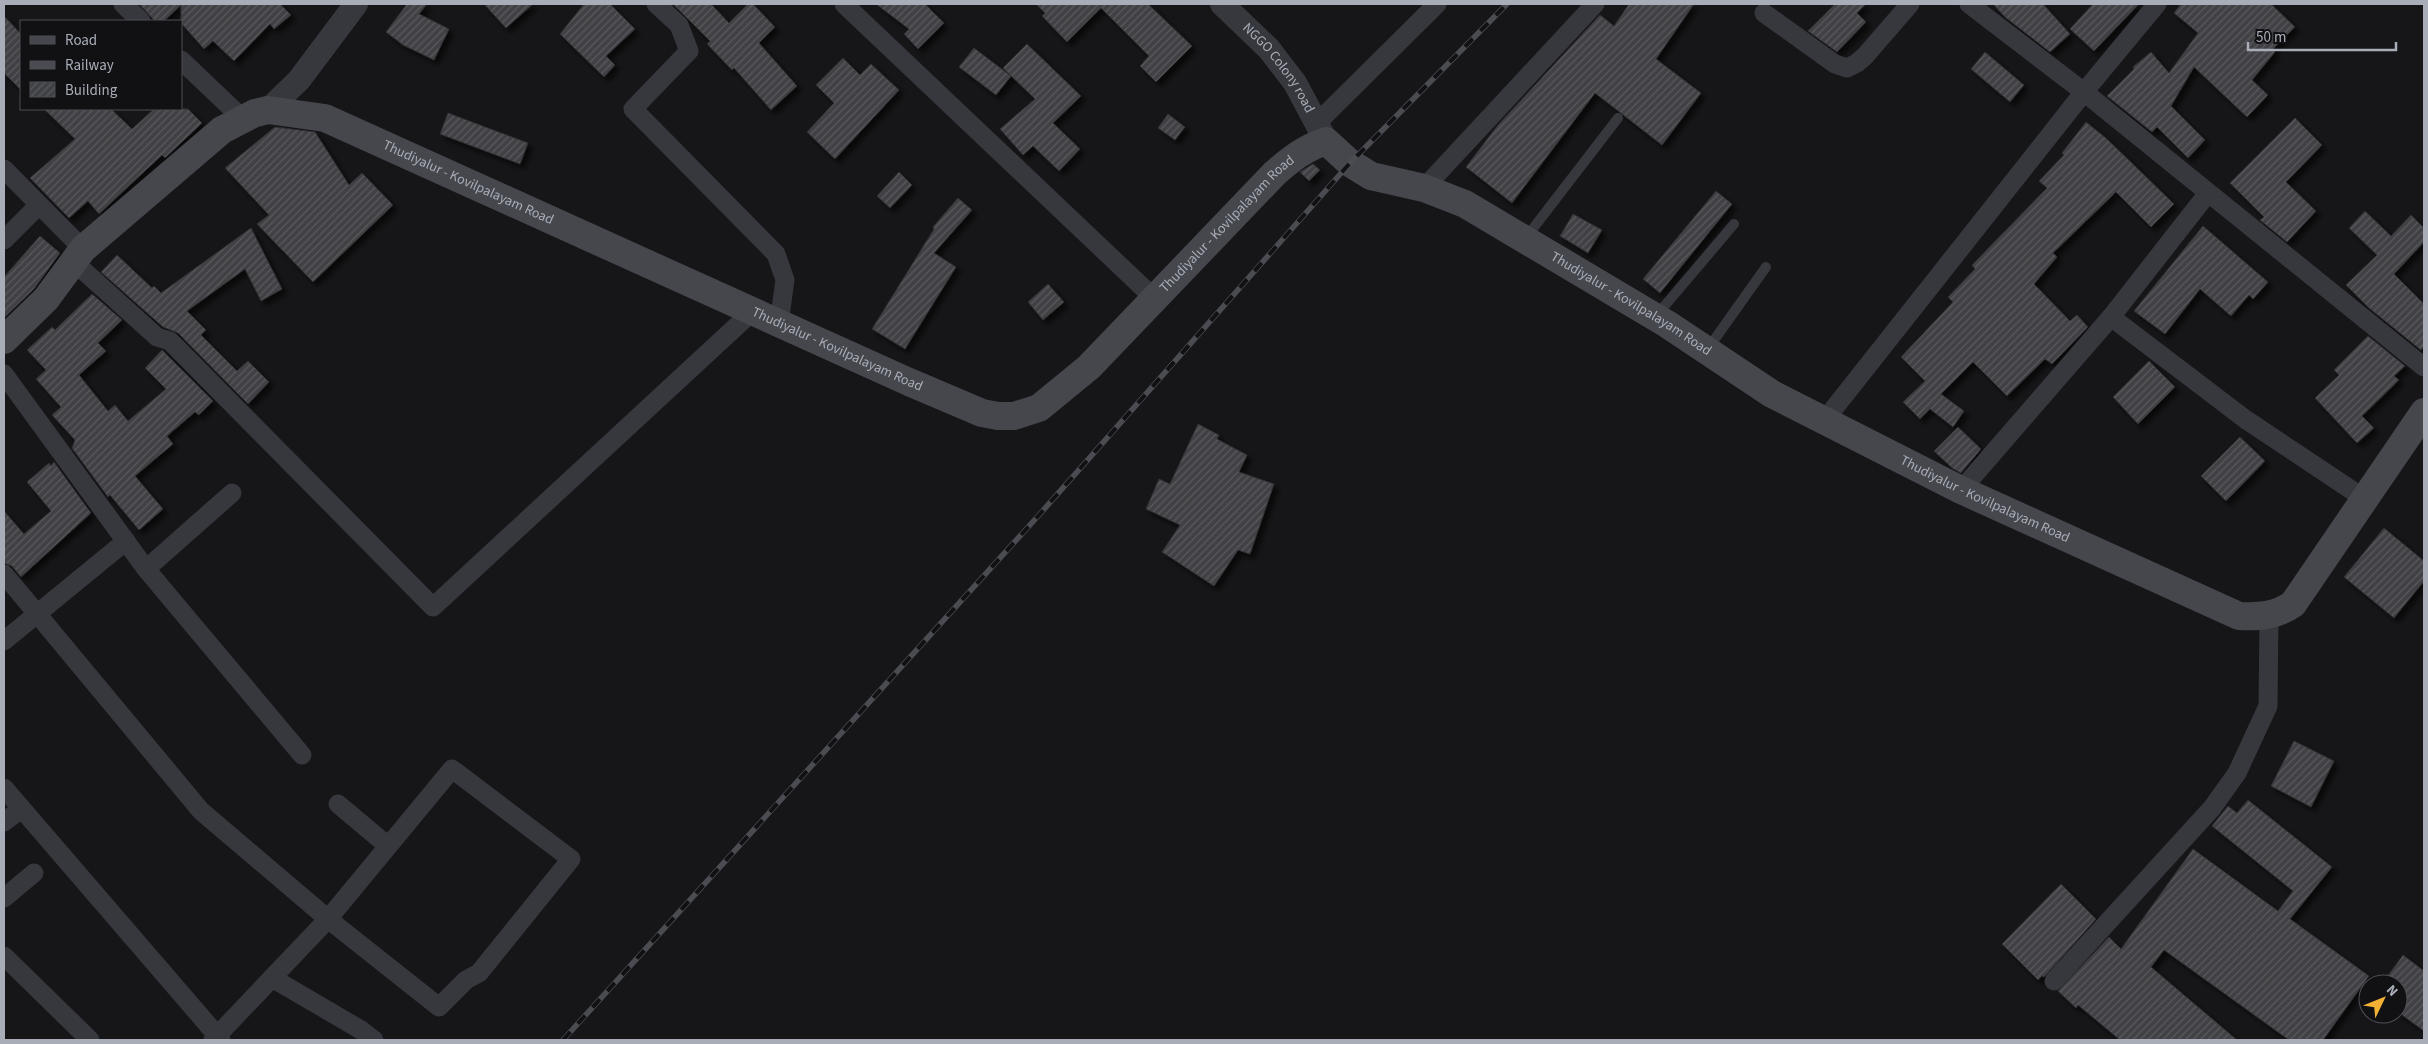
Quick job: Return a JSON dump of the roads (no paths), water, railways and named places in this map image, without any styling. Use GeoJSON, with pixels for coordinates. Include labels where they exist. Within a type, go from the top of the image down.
{"type":"FeatureCollection","features":[{"type":"Feature","properties":{"kind":"main road"},"geometry":{"type":"LineString","coordinates":[[4,340],[46,298],[78,256],[222,130],[255,115]]}},
{"type":"Feature","properties":{"kind":"main road","name":"Thudiyalur - Kovilpalayam Road"},"geometry":{"type":"LineString","coordinates":[[255,115],[326,118],[982,413],[998,416],[1014,416],[1039,408],[1089,367],[1275,173],[1295,156],[1313,145],[1321,133],[1350,163],[1371,176],[1424,188],[1465,204],[1656,317],[1772,394],[1961,490],[2239,616],[2255,617],[2269,615],[2282,612],[2293,604],[2424,412]]}},
{"type":"Feature","properties":{"kind":"street"},"geometry":{"type":"LineString","coordinates":[[123,4],[140,20]]}},
{"type":"Feature","properties":{"kind":"street"},"geometry":{"type":"LineString","coordinates":[[182,61],[255,115],[299,80],[356,4]]}},
{"type":"Feature","properties":{"kind":"street"},"geometry":{"type":"LineString","coordinates":[[656,4],[679,25],[689,51],[633,109],[776,254],[785,280],[779,322]]}},
{"type":"Feature","properties":{"kind":"street"},"geometry":{"type":"LineString","coordinates":[[844,4],[1155,299]]}},
{"type":"Feature","properties":{"kind":"street","name":"NGGO Colony road"},"geometry":{"type":"LineString","coordinates":[[1222,4],[1270,49],[1295,83],[1321,133]]}},
{"type":"Feature","properties":{"kind":"street"},"geometry":{"type":"LineString","coordinates":[[1321,133],[1437,4]]}},
{"type":"Feature","properties":{"kind":"street"},"geometry":{"type":"LineString","coordinates":[[1424,188],[1595,4]]}},
{"type":"Feature","properties":{"kind":"street"},"geometry":{"type":"LineString","coordinates":[[1764,13],[1835,64],[1847,68],[1858,63],[1865,56],[1910,4]]}},
{"type":"Feature","properties":{"kind":"street"},"geometry":{"type":"LineString","coordinates":[[1969,4],[2084,92],[2424,367]]}},
{"type":"Feature","properties":{"kind":"street"},"geometry":{"type":"LineString","coordinates":[[1824,420],[2084,92],[2157,4]]}},
{"type":"Feature","properties":{"kind":"street"},"geometry":{"type":"LineString","coordinates":[[4,168],[40,205],[78,256],[157,337],[170,341],[433,607],[753,311]]}},
{"type":"Feature","properties":{"kind":"street"},"geometry":{"type":"LineString","coordinates":[[1961,490],[2111,317],[2208,192]]}},
{"type":"Feature","properties":{"kind":"street"},"geometry":{"type":"LineString","coordinates":[[4,240],[40,205]]}},
{"type":"Feature","properties":{"kind":"street"},"geometry":{"type":"LineString","coordinates":[[2111,317],[2245,419],[2365,499]]}},
{"type":"Feature","properties":{"kind":"street"},"geometry":{"type":"LineString","coordinates":[[4,374],[146,569],[302,755]]}},
{"type":"Feature","properties":{"kind":"street"},"geometry":{"type":"LineString","coordinates":[[146,569],[232,493]]}},
{"type":"Feature","properties":{"kind":"street"},"geometry":{"type":"LineString","coordinates":[[4,641],[126,542]]}},
{"type":"Feature","properties":{"kind":"street"},"geometry":{"type":"LineString","coordinates":[[4,574],[201,811],[328,919],[439,1007],[466,980],[479,974],[571,859],[452,769],[328,919],[217,1039],[4,788]]}},
{"type":"Feature","properties":{"kind":"street"},"geometry":{"type":"LineString","coordinates":[[2054,981],[2212,808],[2238,772],[2268,706],[2269,615]]}},
{"type":"Feature","properties":{"kind":"street"},"geometry":{"type":"LineString","coordinates":[[338,804],[388,846]]}},
{"type":"Feature","properties":{"kind":"street"},"geometry":{"type":"LineString","coordinates":[[4,822],[21,808]]}},
{"type":"Feature","properties":{"kind":"street"},"geometry":{"type":"LineString","coordinates":[[4,898],[34,872]]}},
{"type":"Feature","properties":{"kind":"street"},"geometry":{"type":"LineString","coordinates":[[4,956],[90,1040]]}},
{"type":"Feature","properties":{"kind":"street"},"geometry":{"type":"LineString","coordinates":[[272,978],[362,1030],[374,1040]]}},
{"type":"Feature","properties":{"kind":"lane"},"geometry":{"type":"LineString","coordinates":[[1524,239],[1618,118]]}},
{"type":"Feature","properties":{"kind":"lane"},"geometry":{"type":"LineString","coordinates":[[1656,317],[1734,224]]}},
{"type":"Feature","properties":{"kind":"lane"},"geometry":{"type":"LineString","coordinates":[[1706,350],[1766,267]]}},
{"type":"Feature","properties":{"kind":"railway"},"geometry":{"type":"LineString","coordinates":[[563,1040],[1039,515],[1350,163],[1507,4]]}}]}
